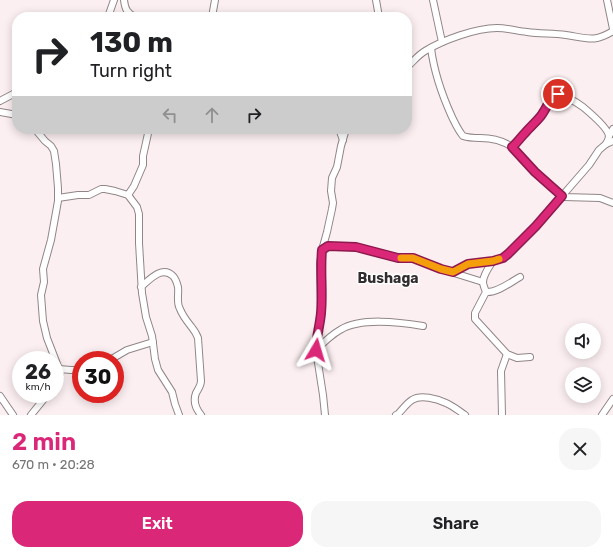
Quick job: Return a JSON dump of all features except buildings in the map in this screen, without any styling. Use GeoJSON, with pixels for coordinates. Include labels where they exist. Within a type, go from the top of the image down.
{"type":"FeatureCollection","features":[{"type":"Feature","properties":{"kind":"street"},"geometry":{"type":"LineString","coordinates":[[110,12],[114,0]]}},
{"type":"Feature","properties":{"kind":"street"},"geometry":{"type":"LineString","coordinates":[[124,0],[127,12]]}},
{"type":"Feature","properties":{"kind":"street"},"geometry":{"type":"LineString","coordinates":[[213,12],[215,0]]}},
{"type":"Feature","properties":{"kind":"street"},"geometry":{"type":"LineString","coordinates":[[376,0],[377,12]]}},
{"type":"Feature","properties":{"kind":"street"},"geometry":{"type":"LineString","coordinates":[[433,0],[442,42]]}},
{"type":"Feature","properties":{"kind":"street"},"geometry":{"type":"LineString","coordinates":[[412,62],[417,56],[442,42],[468,33],[490,28],[567,35],[587,39],[600,38],[613,30],[608,0]]}},
{"type":"Feature","properties":{"kind":"street"},"geometry":{"type":"LineString","coordinates":[[431,48],[440,89],[463,136],[499,140],[512,147],[535,172],[562,196],[567,198],[600,198],[613,203]]}},
{"type":"Feature","properties":{"kind":"street"},"geometry":{"type":"LineString","coordinates":[[0,100],[12,94]]}},
{"type":"Feature","properties":{"kind":"street"},"geometry":{"type":"LineString","coordinates":[[512,147],[536,122],[552,98],[558,94],[583,107],[606,129],[611,139]]}},
{"type":"Feature","properties":{"kind":"street"},"geometry":{"type":"LineString","coordinates":[[0,112],[12,114]]}},
{"type":"Feature","properties":{"kind":"street"},"geometry":{"type":"LineString","coordinates":[[453,272],[468,264],[493,261],[503,258],[508,254],[536,226],[589,165],[599,150],[611,139],[613,129]]}},
{"type":"Feature","properties":{"kind":"street"},"geometry":{"type":"LineString","coordinates":[[39,134],[54,151],[56,164],[58,198],[51,240],[43,269],[44,282],[41,295],[42,321],[52,351]]}},
{"type":"Feature","properties":{"kind":"street"},"geometry":{"type":"LineString","coordinates":[[128,194],[134,186],[143,166],[143,156],[148,134]]}},
{"type":"Feature","properties":{"kind":"street"},"geometry":{"type":"LineString","coordinates":[[340,134],[343,140]]}},
{"type":"Feature","properties":{"kind":"street"},"geometry":{"type":"LineString","coordinates":[[325,415],[316,350],[321,314],[320,264],[333,203],[331,191],[332,178],[337,167],[345,134]]}},
{"type":"Feature","properties":{"kind":"street"},"geometry":{"type":"LineString","coordinates":[[58,198],[89,195],[103,189],[128,194],[137,208],[139,214],[141,287],[146,317],[153,342],[158,370],[172,392],[179,415]]}},
{"type":"Feature","properties":{"kind":"street"},"geometry":{"type":"LineString","coordinates":[[322,250],[328,246],[356,247],[398,258],[413,258],[441,269],[483,282]]}},
{"type":"Feature","properties":{"kind":"street"},"geometry":{"type":"LineString","coordinates":[[486,292],[483,282],[487,270],[493,261]]}},
{"type":"Feature","properties":{"kind":"street"},"geometry":{"type":"LineString","coordinates":[[141,287],[151,278],[164,272],[176,280],[180,309],[198,338],[201,385],[196,394],[195,400],[196,409],[201,415]]}},
{"type":"Feature","properties":{"kind":"street"},"geometry":{"type":"LineString","coordinates":[[486,292],[494,291],[520,277]]}},
{"type":"Feature","properties":{"kind":"street"},"geometry":{"type":"LineString","coordinates":[[486,292],[478,304],[475,319],[507,354],[517,358],[530,356]]}},
{"type":"Feature","properties":{"kind":"street"},"geometry":{"type":"LineString","coordinates":[[316,350],[340,329],[348,326],[377,322],[407,323],[423,326]]}},
{"type":"Feature","properties":{"kind":"street"},"geometry":{"type":"LineString","coordinates":[[124,352],[153,342]]}},
{"type":"Feature","properties":{"kind":"street"},"geometry":{"type":"LineString","coordinates":[[502,415],[501,371],[507,354]]}},
{"type":"Feature","properties":{"kind":"street"},"geometry":{"type":"LineString","coordinates":[[0,396],[13,415]]}},
{"type":"Feature","properties":{"kind":"street"},"geometry":{"type":"LineString","coordinates":[[396,415],[413,399],[425,397],[446,403],[465,415]]}},
{"type":"Feature","properties":{"kind":"street"},"geometry":{"type":"LineString","coordinates":[[602,415],[613,400]]}},
{"type":"Feature","properties":{"kind":"street"},"geometry":{"type":"LineString","coordinates":[[31,415],[41,403]]}},
{"type":"Feature","properties":{"kind":"slow traffic"},"geometry":{"type":"LineString","coordinates":[[401,258],[413,258],[453,272],[468,264],[499,259]]}},
{"type":"Feature","properties":{"kind":"district","name":"Bushaga"},"geometry":{"type":"Point","coordinates":[388,278]}},
{"type":"Feature","properties":{"kind":"route"},"geometry":{"type":"LineString","coordinates":[[316,350],[322,305],[320,264],[322,250],[328,246],[356,247],[398,258],[413,258],[453,272],[468,264],[493,261],[503,258],[536,226],[562,196],[535,172],[512,147],[536,122],[552,98],[558,94]]}}]}
